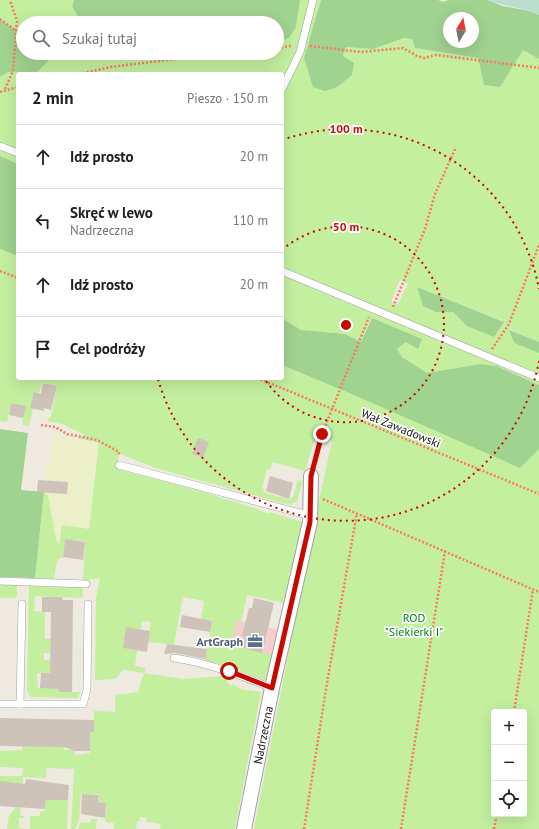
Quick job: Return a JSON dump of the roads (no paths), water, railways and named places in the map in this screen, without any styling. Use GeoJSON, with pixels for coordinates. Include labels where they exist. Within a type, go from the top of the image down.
{"type":"FeatureCollection","features":[{"type":"Feature","properties":{"kind":"street","name":"Nadrzeczna"},"geometry":{"type":"LineString","coordinates":[[244,829],[272,688],[311,516],[311,476]]}},
{"type":"Feature","properties":{"kind":"lane"},"geometry":{"type":"LineString","coordinates":[[284,85],[302,45],[314,0]]}},
{"type":"Feature","properties":{"kind":"lane"},"geometry":{"type":"LineString","coordinates":[[0,146],[16,152]]}},
{"type":"Feature","properties":{"kind":"lane"},"geometry":{"type":"LineString","coordinates":[[284,272],[539,378]]}},
{"type":"Feature","properties":{"kind":"lane"},"geometry":{"type":"LineString","coordinates":[[119,465],[311,516]]}},
{"type":"Feature","properties":{"kind":"lane"},"geometry":{"type":"LineString","coordinates":[[0,581],[86,584]]}},
{"type":"Feature","properties":{"kind":"lane"},"geometry":{"type":"LineString","coordinates":[[20,704],[22,604]]}},
{"type":"Feature","properties":{"kind":"lane"},"geometry":{"type":"LineString","coordinates":[[0,704],[83,704],[87,690],[88,604]]}},
{"type":"Feature","properties":{"kind":"lane"},"geometry":{"type":"LineString","coordinates":[[174,658],[199,662],[229,671],[272,688]]}},
{"type":"Feature","properties":{"kind":"place","name":"ArtGraph"},"geometry":{"type":"Point","coordinates":[255,641]}},
{"type":"Feature","properties":{"kind":"park label","name":"ROD \"Siekierki I\""},"geometry":{"type":"Point","coordinates":[414,624]}}]}
